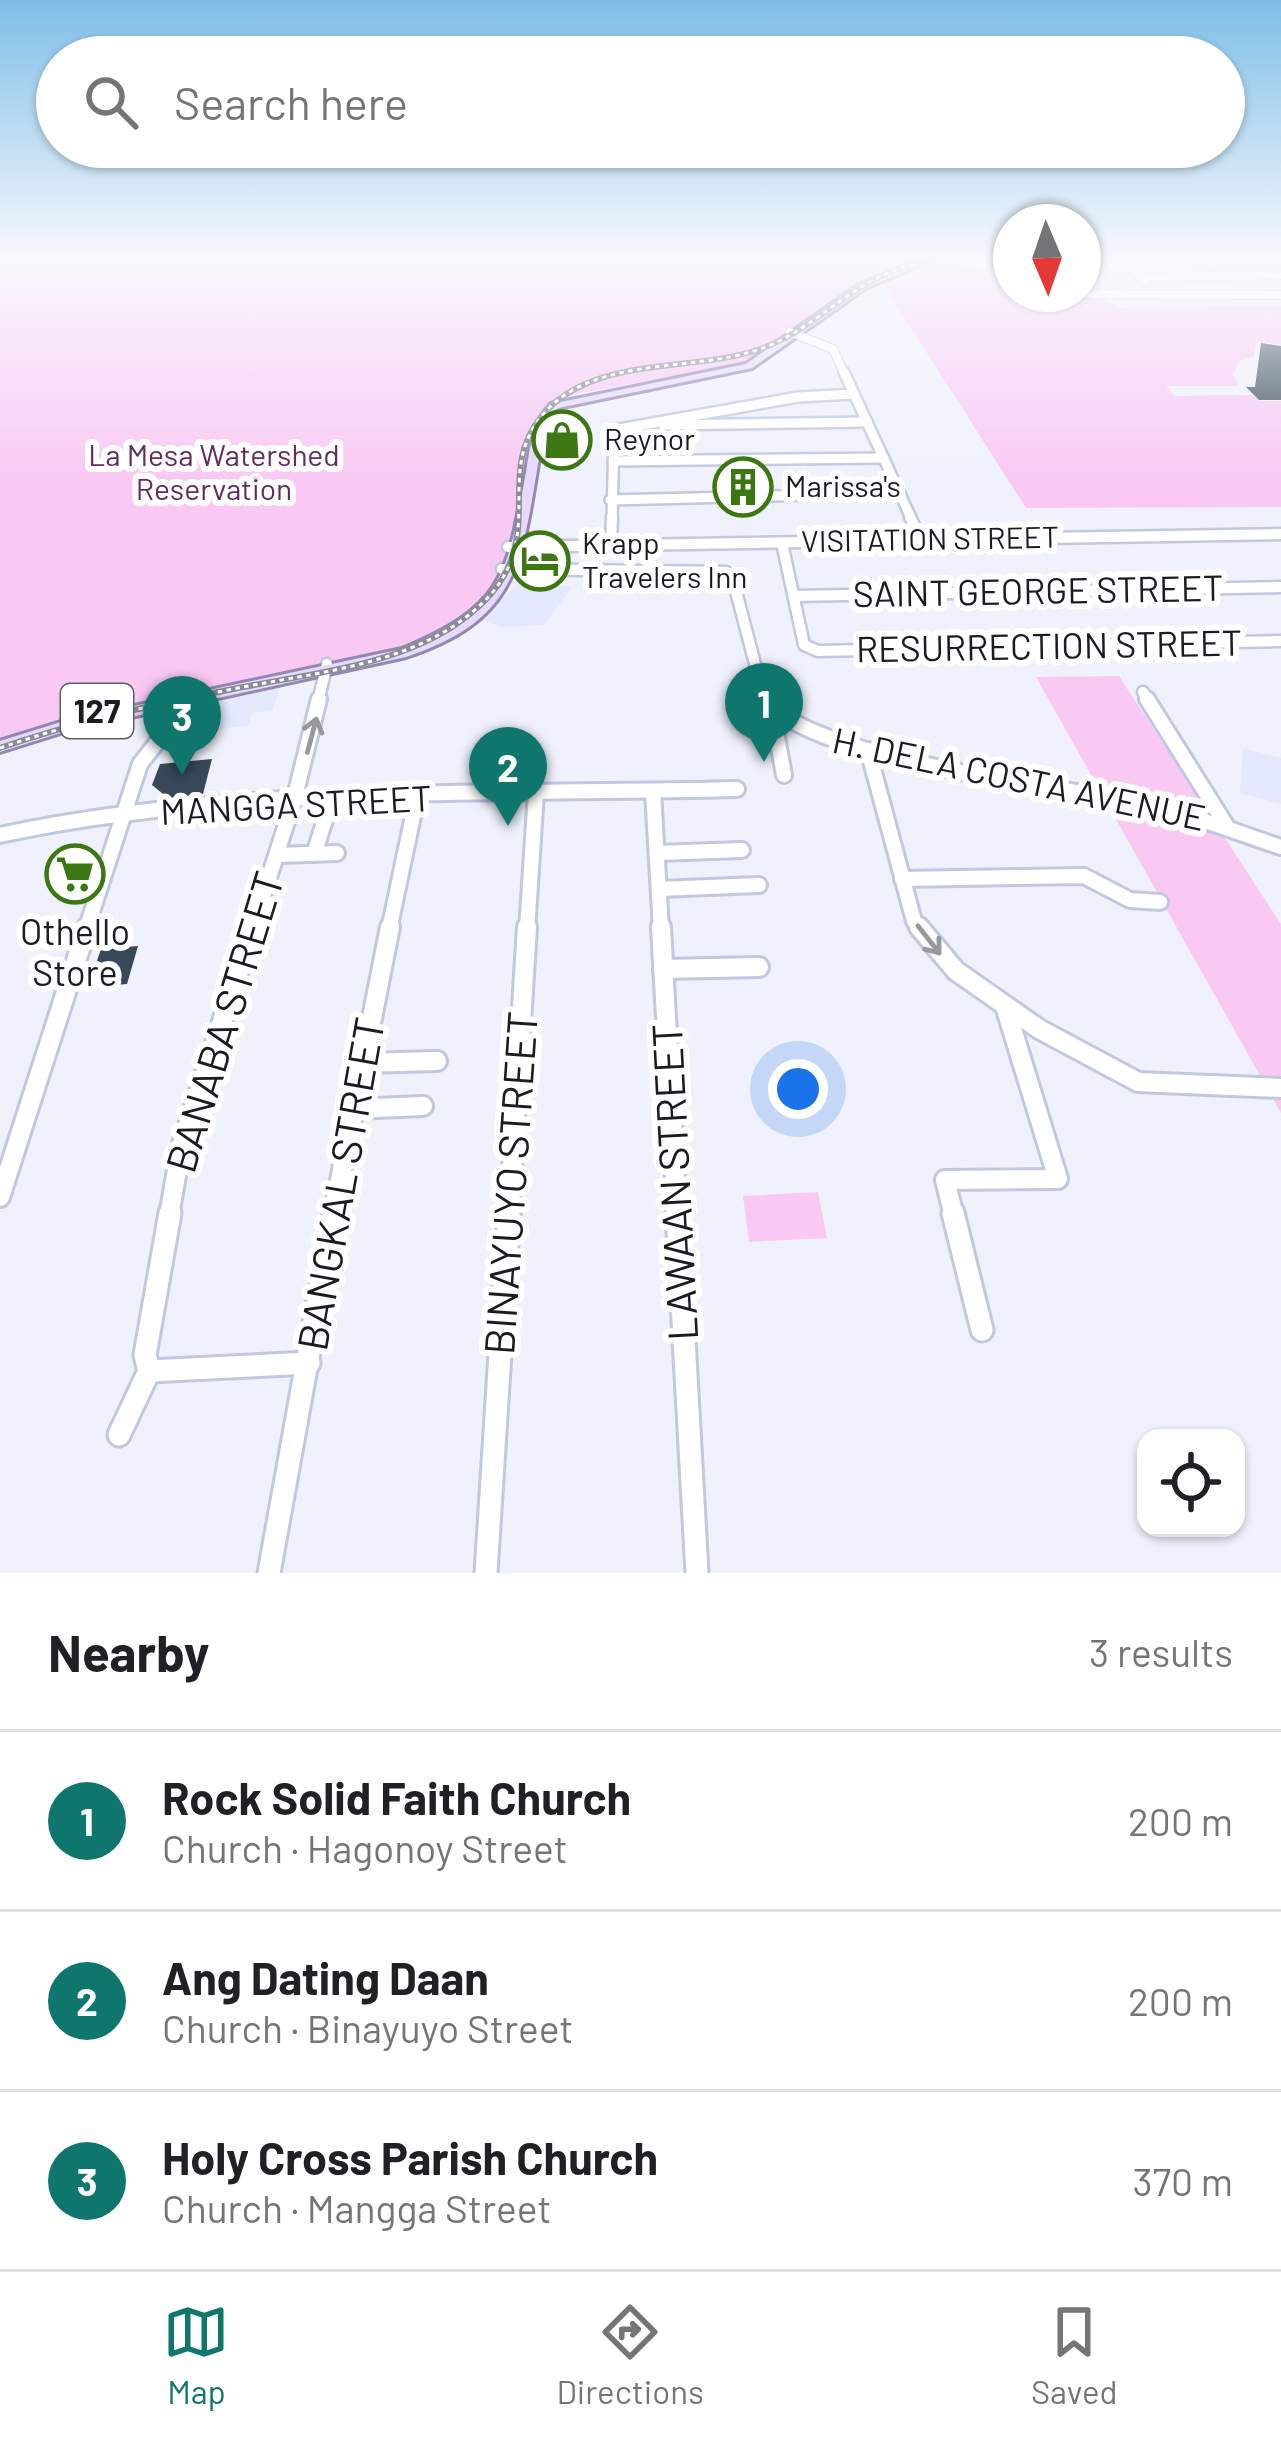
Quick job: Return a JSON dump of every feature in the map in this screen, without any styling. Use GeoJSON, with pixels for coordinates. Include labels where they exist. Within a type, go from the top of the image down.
{"type":"FeatureCollection","features":[{"type":"Feature","properties":{"kind":"main road","name":"127"},"geometry":{"type":"LineString","coordinates":[[0,743],[195,694],[406,653],[447,636],[491,603],[507,570],[541,425],[555,406],[596,394],[725,374],[759,362],[794,333]]}},
{"type":"Feature","properties":{"kind":"street"},"geometry":{"type":"LineString","coordinates":[[794,333],[832,347],[922,540]]}},
{"type":"Feature","properties":{"kind":"street"},"geometry":{"type":"LineString","coordinates":[[611,546],[615,432],[628,425],[798,397],[854,394]]}},
{"type":"Feature","properties":{"kind":"street"},"geometry":{"type":"LineString","coordinates":[[628,425],[868,422]]}},
{"type":"Feature","properties":{"kind":"street"},"geometry":{"type":"LineString","coordinates":[[613,461],[884,458]]}},
{"type":"Feature","properties":{"kind":"street"},"geometry":{"type":"LineString","coordinates":[[610,500],[900,493]]}},
{"type":"Feature","properties":{"kind":"street","name":"VISITATION STREET"},"geometry":{"type":"LineString","coordinates":[[513,547],[1281,534]]}},
{"type":"Feature","properties":{"kind":"street"},"geometry":{"type":"LineString","coordinates":[[782,543],[794,596]]}},
{"type":"Feature","properties":{"kind":"street"},"geometry":{"type":"LineString","coordinates":[[507,570],[726,572],[733,577],[760,687],[772,710],[784,775]]}},
{"type":"Feature","properties":{"kind":"street","name":"SAINT GEORGE STREET"},"geometry":{"type":"LineString","coordinates":[[794,596],[1281,586]]}},
{"type":"Feature","properties":{"kind":"street","name":"RESURRECTION STREET"},"geometry":{"type":"LineString","coordinates":[[794,596],[804,645],[818,651],[1281,641]]}},
{"type":"Feature","properties":{"kind":"street","name":"BANABA STREET"},"geometry":{"type":"LineString","coordinates":[[149,1371],[145,1355],[181,1147],[294,800],[328,667]]}},
{"type":"Feature","properties":{"kind":"street"},"geometry":{"type":"LineString","coordinates":[[1143,692],[1226,825]]}},
{"type":"Feature","properties":{"kind":"street"},"geometry":{"type":"LineString","coordinates":[[0,1197],[148,751],[195,694]]}},
{"type":"Feature","properties":{"kind":"street","name":"H. DELA COSTA AVENUE"},"geometry":{"type":"LineString","coordinates":[[772,710],[798,728],[868,750],[1049,783],[1226,825],[1281,847]]}},
{"type":"Feature","properties":{"kind":"street"},"geometry":{"type":"LineString","coordinates":[[868,750],[914,921],[932,946],[1004,1006],[1138,1082],[1281,1088]]}},
{"type":"Feature","properties":{"kind":"street","name":"MANGGA STREET"},"geometry":{"type":"LineString","coordinates":[[0,835],[124,816],[294,800],[737,789]]}},
{"type":"Feature","properties":{"kind":"street","name":"LAWAAN STREET"},"geometry":{"type":"LineString","coordinates":[[653,791],[697,1573]]}},
{"type":"Feature","properties":{"kind":"street","name":"BINAYUYO STREET"},"geometry":{"type":"LineString","coordinates":[[486,1573],[536,794]]}},
{"type":"Feature","properties":{"kind":"street","name":"BANGKAL STREET"},"geometry":{"type":"LineString","coordinates":[[269,1573],[352,1109],[417,797]]}},
{"type":"Feature","properties":{"kind":"street"},"geometry":{"type":"LineString","coordinates":[[314,854],[332,799]]}},
{"type":"Feature","properties":{"kind":"street"},"geometry":{"type":"LineString","coordinates":[[657,853],[742,850]]}},
{"type":"Feature","properties":{"kind":"street"},"geometry":{"type":"LineString","coordinates":[[277,855],[338,854]]}},
{"type":"Feature","properties":{"kind":"street"},"geometry":{"type":"LineString","coordinates":[[902,878],[1084,876],[1130,901],[1160,902]]}},
{"type":"Feature","properties":{"kind":"street"},"geometry":{"type":"LineString","coordinates":[[658,889],[760,885]]}},
{"type":"Feature","properties":{"kind":"street"},"geometry":{"type":"LineString","coordinates":[[663,969],[759,967]]}},
{"type":"Feature","properties":{"kind":"street"},"geometry":{"type":"LineString","coordinates":[[982,1330],[945,1180],[1058,1179],[1004,1006]]}},
{"type":"Feature","properties":{"kind":"street"},"geometry":{"type":"LineString","coordinates":[[1016,1039],[1039,1029]]}},
{"type":"Feature","properties":{"kind":"street"},"geometry":{"type":"LineString","coordinates":[[361,1063],[437,1060]]}},
{"type":"Feature","properties":{"kind":"street"},"geometry":{"type":"LineString","coordinates":[[352,1109],[423,1106]]}},
{"type":"Feature","properties":{"kind":"street"},"geometry":{"type":"LineString","coordinates":[[119,1435],[149,1371],[309,1363]]}},
{"type":"Feature","properties":{"kind":"shaded area"},"geometry":{"type":"Polygon","coordinates":[[[520,581],[572,587],[544,625],[502,627],[481,620],[520,581]]]}},
{"type":"Feature","properties":{"kind":"shaded area"},"geometry":{"type":"Polygon","coordinates":[[[281,685],[272,711],[252,713],[248,726],[174,733],[213,698],[281,685]]]}},
{"type":"Feature","properties":{"kind":"shaded area"},"geometry":{"type":"Polygon","coordinates":[[[1243,748],[1281,758],[1281,804],[1240,793],[1243,748]]]}},
{"type":"Feature","properties":{"kind":"green space","name":"La Mesa Watershed Reservation"},"geometry":{"type":"Polygon","coordinates":[[[0,331],[790,331],[743,364],[580,393],[551,405],[536,425],[506,570],[495,593],[446,632],[385,656],[0,742],[0,331]]]}},
{"type":"Feature","properties":{"kind":"green space"},"geometry":{"type":"Polygon","coordinates":[[[913,331],[1281,331],[1281,345],[1256,341],[1254,357],[1239,361],[1233,375],[1239,386],[1166,386],[1175,396],[1253,395],[1259,401],[1281,401],[1281,507],[1026,508],[913,331]]]}},
{"type":"Feature","properties":{"kind":"green space"},"geometry":{"type":"Polygon","coordinates":[[[1119,676],[1281,924],[1281,1113],[1036,677],[1119,676]]]}},
{"type":"Feature","properties":{"kind":"green space"},"geometry":{"type":"Polygon","coordinates":[[[818,1192],[827,1238],[749,1242],[743,1196],[818,1192]]]}},
{"type":"Feature","properties":{"kind":"building"},"geometry":{"type":"Polygon","coordinates":[[[1261,343],[1281,346],[1281,400],[1259,400],[1246,387],[1255,387],[1261,343]]]}},
{"type":"Feature","properties":{"kind":"building"},"geometry":{"type":"Polygon","coordinates":[[[212,759],[203,794],[168,798],[152,785],[160,764],[212,759]]]}},
{"type":"Feature","properties":{"kind":"building"},"geometry":{"type":"Polygon","coordinates":[[[138,946],[127,984],[88,987],[101,949],[138,946]]]}},
{"type":"Feature","properties":{"kind":"railway"},"geometry":{"type":"LineString","coordinates":[[0,748],[148,707],[350,667],[431,639],[488,598],[507,571],[516,545],[520,467],[527,442],[541,417],[561,398],[612,375],[754,351],[796,331]]}},
{"type":"Feature","properties":{"kind":"place","name":"Reynor"},"geometry":{"type":"Point","coordinates":[562,440]}},
{"type":"Feature","properties":{"kind":"place","name":"Marissa's"},"geometry":{"type":"Point","coordinates":[743,487]}},
{"type":"Feature","properties":{"kind":"place","name":"Krapp Travelers Inn"},"geometry":{"type":"Point","coordinates":[540,561]}},
{"type":"Feature","properties":{"kind":"place","name":"Rock Solid Faith Church"},"geometry":{"type":"Point","coordinates":[764,762]}},
{"type":"Feature","properties":{"kind":"place","name":"Holy Cross Parish Church"},"geometry":{"type":"Point","coordinates":[182,775]}},
{"type":"Feature","properties":{"kind":"place","name":"Ang Dating Daan"},"geometry":{"type":"Point","coordinates":[508,826]}},
{"type":"Feature","properties":{"kind":"place","name":"Othello Store"},"geometry":{"type":"Point","coordinates":[75,874]}}]}
